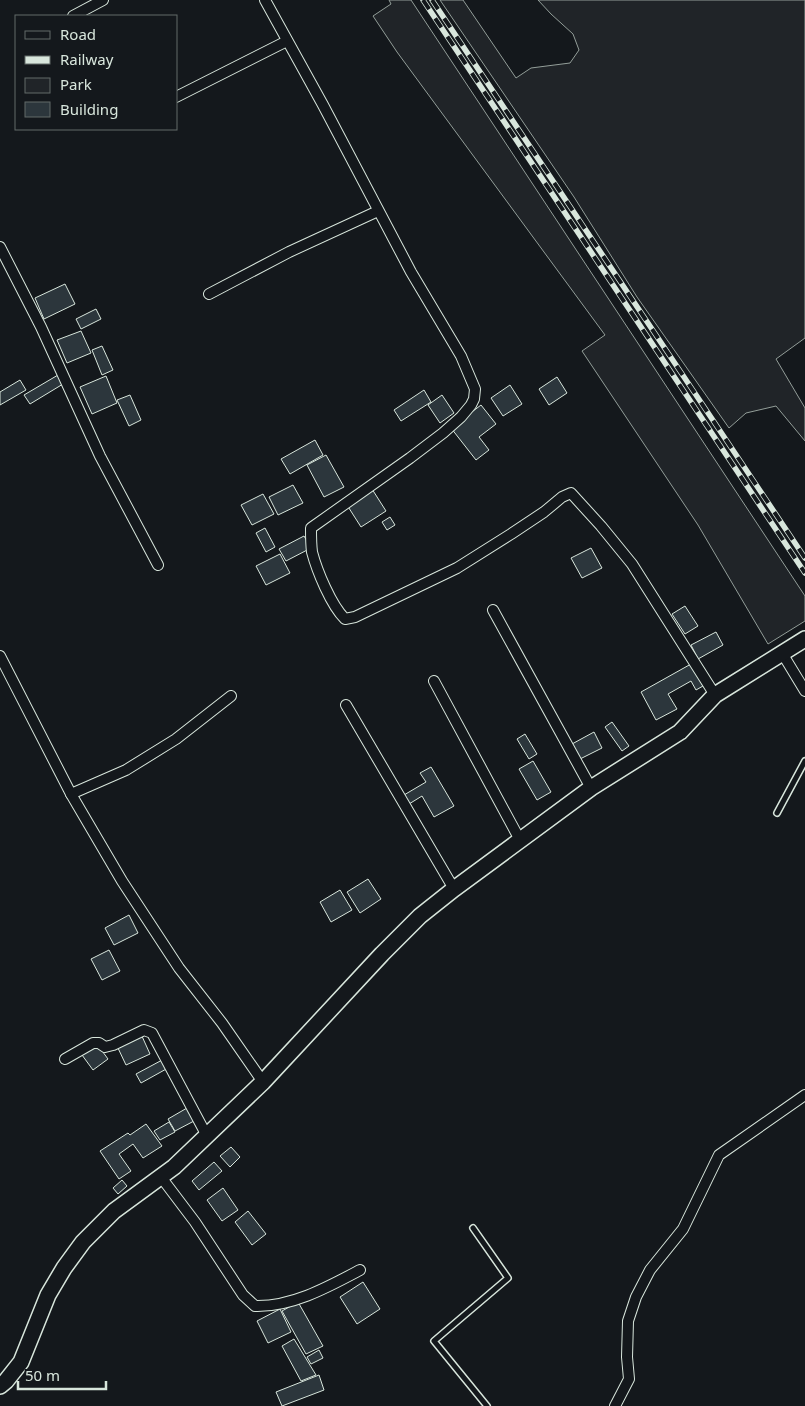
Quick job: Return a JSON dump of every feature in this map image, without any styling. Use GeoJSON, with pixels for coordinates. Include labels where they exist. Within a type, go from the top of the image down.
{"type":"FeatureCollection","features":[{"type":"Feature","properties":{"kind":"street"},"geometry":{"type":"LineString","coordinates":[[75,15],[104,0]]}},
{"type":"Feature","properties":{"kind":"street"},"geometry":{"type":"LineString","coordinates":[[265,0],[384,219],[410,272],[461,356],[475,389],[471,405],[443,433],[311,528],[312,550],[318,570],[339,613],[345,619],[355,617],[457,568],[544,512],[562,497],[571,493],[602,526],[632,564],[715,695]]}},
{"type":"Feature","properties":{"kind":"street"},"geometry":{"type":"LineString","coordinates":[[178,96],[287,41]]}},
{"type":"Feature","properties":{"kind":"street"},"geometry":{"type":"LineString","coordinates":[[209,294],[289,252],[378,211]]}},
{"type":"Feature","properties":{"kind":"street"},"geometry":{"type":"LineString","coordinates":[[0,247],[41,327],[100,456],[158,565]]}},
{"type":"Feature","properties":{"kind":"street"},"geometry":{"type":"LineString","coordinates":[[493,610],[591,788]]}},
{"type":"Feature","properties":{"kind":"street"},"geometry":{"type":"LineString","coordinates":[[0,1386],[21,1362],[48,1295],[64,1268],[83,1242],[114,1211],[161,1177],[263,1082],[420,916],[591,788],[680,732],[715,695],[805,639]]}},
{"type":"Feature","properties":{"kind":"street"},"geometry":{"type":"LineString","coordinates":[[782,653],[805,691]]}},
{"type":"Feature","properties":{"kind":"street"},"geometry":{"type":"LineString","coordinates":[[0,656],[72,794],[122,881],[179,968],[222,1023],[263,1082]]}},
{"type":"Feature","properties":{"kind":"street"},"geometry":{"type":"LineString","coordinates":[[434,681],[520,840]]}},
{"type":"Feature","properties":{"kind":"street"},"geometry":{"type":"LineString","coordinates":[[72,794],[126,770],[176,739],[231,696]]}},
{"type":"Feature","properties":{"kind":"street"},"geometry":{"type":"LineString","coordinates":[[346,706],[454,889]]}},
{"type":"Feature","properties":{"kind":"street"},"geometry":{"type":"LineString","coordinates":[[65,1059],[93,1043],[99,1043],[105,1047],[144,1030],[152,1033],[207,1136]]}},
{"type":"Feature","properties":{"kind":"street"},"geometry":{"type":"LineString","coordinates":[[615,1406],[629,1379],[627,1357],[628,1321],[636,1297],[650,1270],[683,1229],[719,1155],[805,1095]]}},
{"type":"Feature","properties":{"kind":"street"},"geometry":{"type":"LineString","coordinates":[[161,1177],[195,1222],[243,1295],[255,1306],[275,1305],[302,1297],[328,1287],[360,1270]]}},
{"type":"Feature","properties":{"kind":"lane"},"geometry":{"type":"LineString","coordinates":[[777,813],[805,761]]}},
{"type":"Feature","properties":{"kind":"lane"},"geometry":{"type":"LineString","coordinates":[[473,1228],[508,1278],[434,1341],[487,1406]]}},
{"type":"Feature","properties":{"kind":"green space"},"geometry":{"type":"Polygon","coordinates":[[[389,0],[411,0],[805,596],[805,621],[768,644],[698,525],[582,351],[605,335],[397,52],[373,16],[391,4],[389,0]]]}},
{"type":"Feature","properties":{"kind":"green space"},"geometry":{"type":"Polygon","coordinates":[[[440,0],[463,0],[516,78],[531,68],[570,63],[579,50],[573,34],[538,0],[805,0],[805,338],[776,359],[805,408],[805,441],[776,406],[746,413],[729,428],[637,297],[574,197],[440,0]]]}},
{"type":"Feature","properties":{"kind":"building"},"geometry":{"type":"Polygon","coordinates":[[[65,284],[75,304],[44,319],[35,298],[65,284]]]}},
{"type":"Feature","properties":{"kind":"building"},"geometry":{"type":"Polygon","coordinates":[[[96,309],[101,319],[81,329],[76,319],[96,309]]]}},
{"type":"Feature","properties":{"kind":"building"},"geometry":{"type":"Polygon","coordinates":[[[81,331],[91,353],[67,363],[57,340],[81,331]]]}},
{"type":"Feature","properties":{"kind":"building"},"geometry":{"type":"Polygon","coordinates":[[[102,346],[113,370],[102,375],[92,350],[102,346]]]}},
{"type":"Feature","properties":{"kind":"building"},"geometry":{"type":"Polygon","coordinates":[[[58,375],[63,384],[30,404],[24,395],[58,375]]]}},
{"type":"Feature","properties":{"kind":"building"},"geometry":{"type":"Polygon","coordinates":[[[106,376],[117,403],[92,414],[80,387],[106,376]]]}},
{"type":"Feature","properties":{"kind":"building"},"geometry":{"type":"Polygon","coordinates":[[[557,377],[567,393],[549,405],[539,389],[557,377]]]}},
{"type":"Feature","properties":{"kind":"building"},"geometry":{"type":"Polygon","coordinates":[[[20,380],[26,390],[0,405],[0,392],[20,380]]]}},
{"type":"Feature","properties":{"kind":"building"},"geometry":{"type":"Polygon","coordinates":[[[510,385],[522,404],[503,416],[491,398],[510,385]]]}},
{"type":"Feature","properties":{"kind":"building"},"geometry":{"type":"Polygon","coordinates":[[[424,390],[431,402],[401,421],[394,410],[424,390]]]}},
{"type":"Feature","properties":{"kind":"building"},"geometry":{"type":"Polygon","coordinates":[[[130,395],[141,420],[129,426],[117,400],[130,395]]]}},
{"type":"Feature","properties":{"kind":"building"},"geometry":{"type":"Polygon","coordinates":[[[442,395],[454,413],[440,423],[428,405],[442,395]]]}},
{"type":"Feature","properties":{"kind":"building"},"geometry":{"type":"Polygon","coordinates":[[[481,405],[496,424],[479,437],[489,450],[476,460],[451,428],[481,405]]]}},
{"type":"Feature","properties":{"kind":"building"},"geometry":{"type":"Polygon","coordinates":[[[315,440],[323,455],[290,474],[281,459],[315,440]]]}},
{"type":"Feature","properties":{"kind":"building"},"geometry":{"type":"Polygon","coordinates":[[[326,455],[344,487],[324,497],[307,465],[326,455]]]}},
{"type":"Feature","properties":{"kind":"building"},"geometry":{"type":"Polygon","coordinates":[[[293,485],[303,503],[278,515],[269,497],[293,485]]]}},
{"type":"Feature","properties":{"kind":"building"},"geometry":{"type":"Polygon","coordinates":[[[372,489],[386,511],[361,527],[347,505],[372,489]]]}},
{"type":"Feature","properties":{"kind":"building"},"geometry":{"type":"Polygon","coordinates":[[[263,494],[274,514],[252,525],[241,505],[263,494]]]}},
{"type":"Feature","properties":{"kind":"building"},"geometry":{"type":"Polygon","coordinates":[[[390,517],[395,525],[387,530],[382,522],[390,517]]]}},
{"type":"Feature","properties":{"kind":"building"},"geometry":{"type":"Polygon","coordinates":[[[265,528],[275,547],[266,552],[256,533],[265,528]]]}},
{"type":"Feature","properties":{"kind":"building"},"geometry":{"type":"Polygon","coordinates":[[[304,536],[311,548],[286,561],[279,549],[304,536]]]}},
{"type":"Feature","properties":{"kind":"building"},"geometry":{"type":"Polygon","coordinates":[[[591,548],[602,568],[582,578],[571,558],[591,548]]]}},
{"type":"Feature","properties":{"kind":"building"},"geometry":{"type":"Polygon","coordinates":[[[280,554],[290,573],[266,585],[256,566],[280,554]]]}},
{"type":"Feature","properties":{"kind":"building"},"geometry":{"type":"Polygon","coordinates":[[[685,606],[698,626],[685,634],[672,614],[685,606]]]}},
{"type":"Feature","properties":{"kind":"building"},"geometry":{"type":"Polygon","coordinates":[[[716,632],[723,645],[698,659],[691,645],[716,632]]]}},
{"type":"Feature","properties":{"kind":"building"},"geometry":{"type":"Polygon","coordinates":[[[691,664],[703,686],[696,690],[691,681],[668,694],[677,709],[656,720],[641,692],[691,664]]]}},
{"type":"Feature","properties":{"kind":"building"},"geometry":{"type":"Polygon","coordinates":[[[612,722],[629,746],[622,751],[605,727],[612,722]]]}},
{"type":"Feature","properties":{"kind":"building"},"geometry":{"type":"Polygon","coordinates":[[[594,732],[602,748],[580,759],[572,744],[594,732]]]}},
{"type":"Feature","properties":{"kind":"building"},"geometry":{"type":"Polygon","coordinates":[[[525,734],[537,754],[529,759],[517,739],[525,734]]]}},
{"type":"Feature","properties":{"kind":"building"},"geometry":{"type":"Polygon","coordinates":[[[533,761],[551,792],[537,800],[519,769],[533,761]]]}},
{"type":"Feature","properties":{"kind":"building"},"geometry":{"type":"Polygon","coordinates":[[[431,767],[454,806],[434,817],[422,796],[409,804],[404,795],[426,782],[420,773],[431,767]]]}},
{"type":"Feature","properties":{"kind":"building"},"geometry":{"type":"Polygon","coordinates":[[[368,879],[381,899],[360,913],[347,892],[368,879]]]}},
{"type":"Feature","properties":{"kind":"building"},"geometry":{"type":"Polygon","coordinates":[[[340,890],[352,910],[331,922],[320,902],[340,890]]]}},
{"type":"Feature","properties":{"kind":"building"},"geometry":{"type":"Polygon","coordinates":[[[129,915],[138,933],[114,945],[105,928],[129,915]]]}},
{"type":"Feature","properties":{"kind":"building"},"geometry":{"type":"Polygon","coordinates":[[[109,950],[120,971],[102,980],[91,959],[109,950]]]}},
{"type":"Feature","properties":{"kind":"building"},"geometry":{"type":"Polygon","coordinates":[[[141,1034],[150,1054],[126,1065],[117,1046],[141,1034]]]}},
{"type":"Feature","properties":{"kind":"building"},"geometry":{"type":"Polygon","coordinates":[[[97,1044],[108,1059],[93,1070],[82,1055],[97,1044]]]}},
{"type":"Feature","properties":{"kind":"building"},"geometry":{"type":"Polygon","coordinates":[[[164,1059],[168,1068],[141,1083],[136,1074],[164,1059]]]}},
{"type":"Feature","properties":{"kind":"building"},"geometry":{"type":"Polygon","coordinates":[[[187,1108],[194,1121],[175,1131],[168,1119],[187,1108]]]}},
{"type":"Feature","properties":{"kind":"building"},"geometry":{"type":"Polygon","coordinates":[[[169,1122],[175,1132],[160,1140],[154,1131],[169,1122]]]}},
{"type":"Feature","properties":{"kind":"building"},"geometry":{"type":"Polygon","coordinates":[[[146,1124],[162,1146],[143,1158],[133,1144],[119,1154],[131,1171],[119,1179],[100,1151],[146,1124]]]}},
{"type":"Feature","properties":{"kind":"building"},"geometry":{"type":"Polygon","coordinates":[[[231,1147],[240,1157],[230,1167],[220,1156],[231,1147]]]}},
{"type":"Feature","properties":{"kind":"building"},"geometry":{"type":"Polygon","coordinates":[[[214,1162],[222,1171],[199,1190],[192,1181],[214,1162]]]}},
{"type":"Feature","properties":{"kind":"building"},"geometry":{"type":"Polygon","coordinates":[[[122,1180],[127,1186],[118,1194],[113,1188],[122,1180]]]}},
{"type":"Feature","properties":{"kind":"building"},"geometry":{"type":"Polygon","coordinates":[[[223,1188],[238,1210],[222,1221],[207,1200],[223,1188]]]}},
{"type":"Feature","properties":{"kind":"building"},"geometry":{"type":"Polygon","coordinates":[[[248,1211],[266,1234],[252,1245],[235,1222],[248,1211]]]}},
{"type":"Feature","properties":{"kind":"building"},"geometry":{"type":"Polygon","coordinates":[[[363,1282],[380,1309],[357,1324],[340,1297],[363,1282]]]}},
{"type":"Feature","properties":{"kind":"building"},"geometry":{"type":"Polygon","coordinates":[[[298,1302],[323,1346],[306,1354],[282,1311],[298,1302]]]}},
{"type":"Feature","properties":{"kind":"building"},"geometry":{"type":"Polygon","coordinates":[[[280,1309],[291,1332],[268,1343],[257,1321],[280,1309]]]}},
{"type":"Feature","properties":{"kind":"building"},"geometry":{"type":"Polygon","coordinates":[[[294,1339],[316,1375],[301,1381],[282,1346],[294,1339]]]}},
{"type":"Feature","properties":{"kind":"building"},"geometry":{"type":"Polygon","coordinates":[[[319,1350],[323,1358],[311,1364],[307,1357],[319,1350]]]}},
{"type":"Feature","properties":{"kind":"building"},"geometry":{"type":"Polygon","coordinates":[[[319,1375],[324,1390],[282,1406],[276,1392],[319,1375]]]}},
{"type":"Feature","properties":{"kind":"railway"},"geometry":{"type":"LineString","coordinates":[[423,0],[805,573]]}},
{"type":"Feature","properties":{"kind":"railway"},"geometry":{"type":"LineString","coordinates":[[432,0],[805,558]]}}]}
